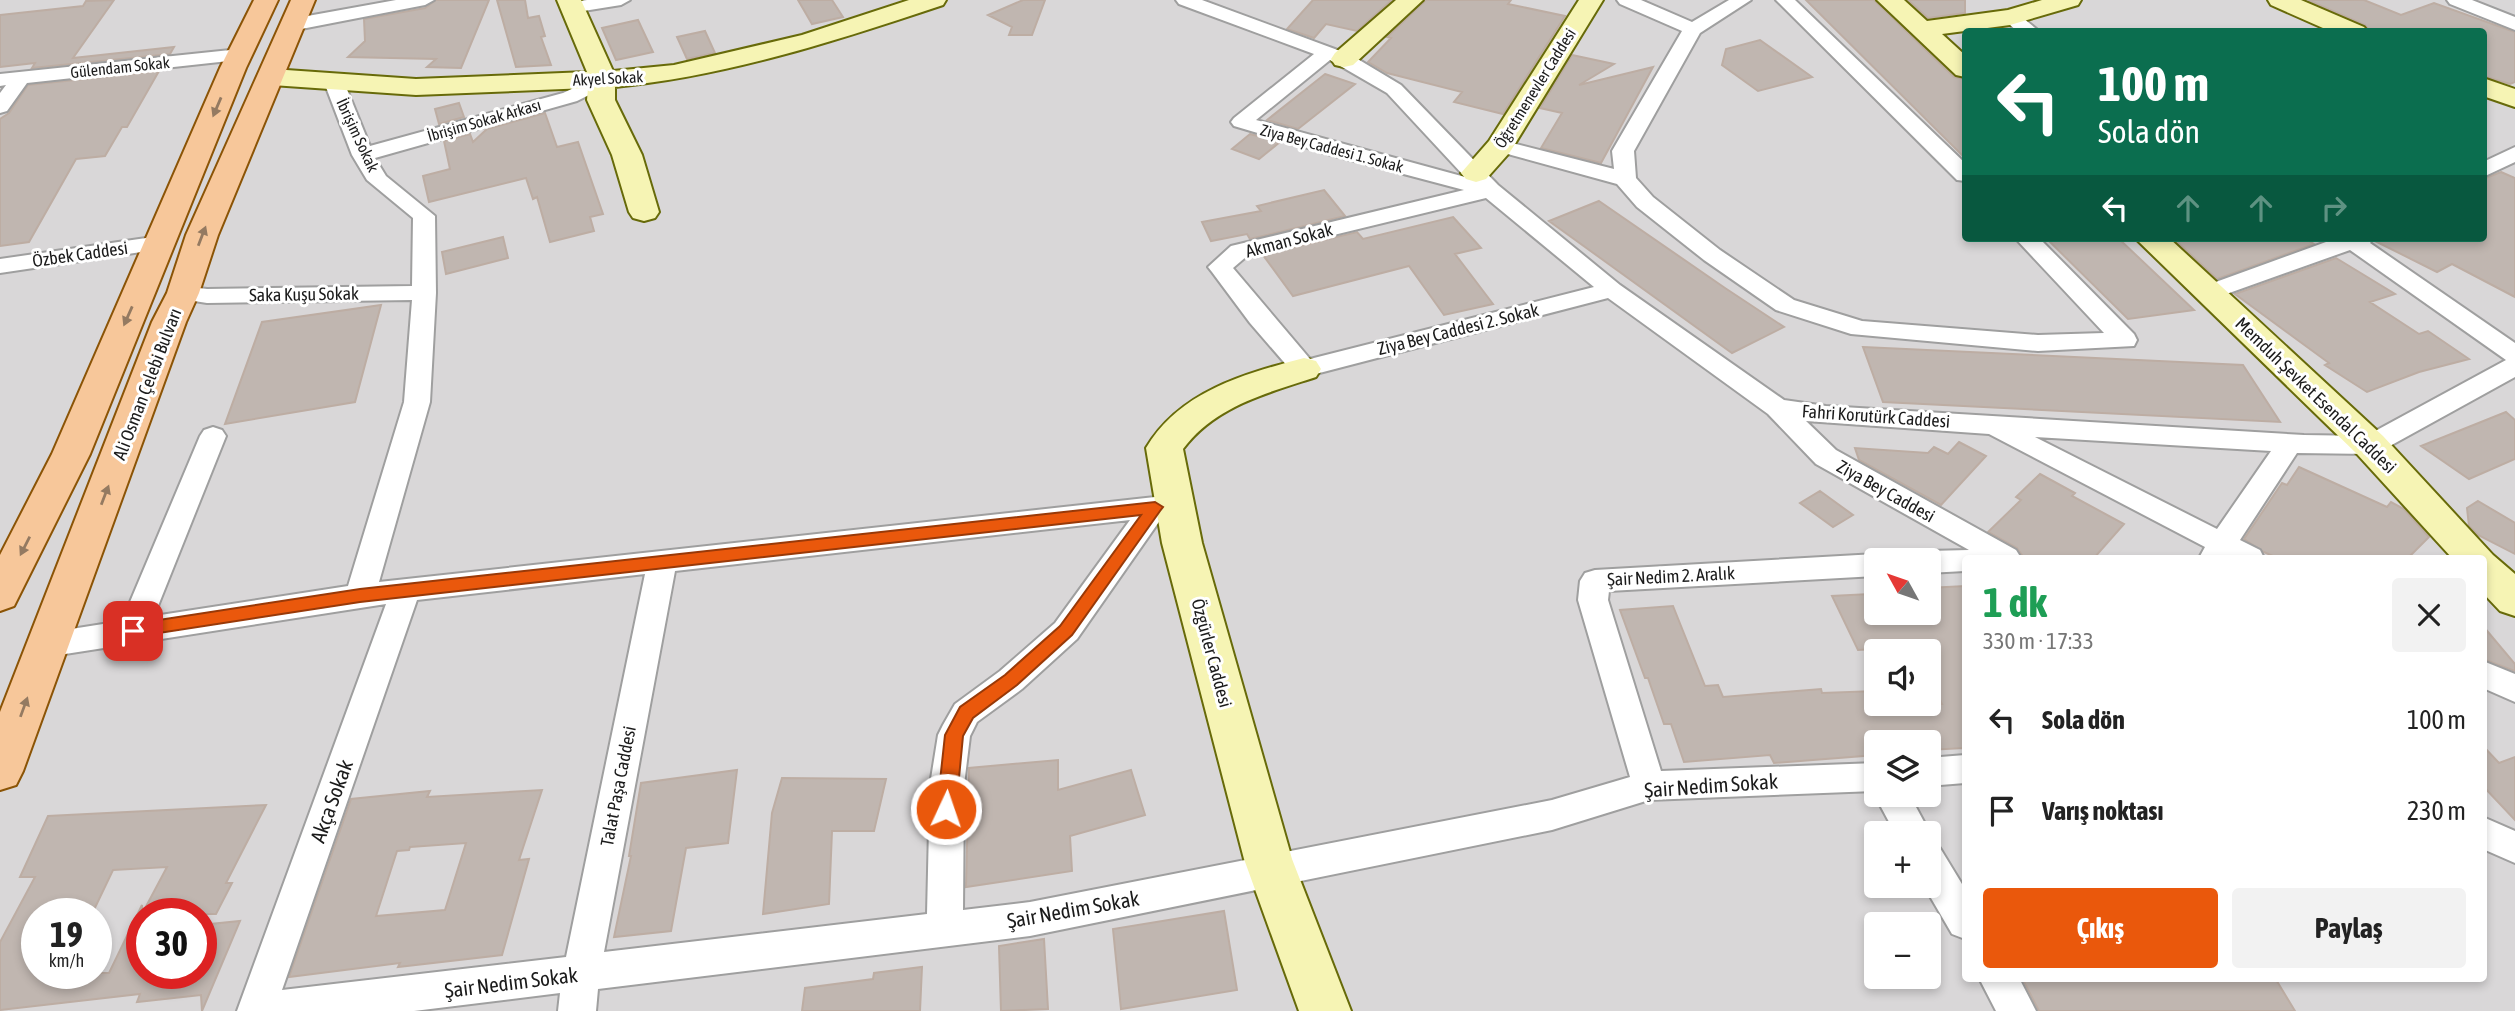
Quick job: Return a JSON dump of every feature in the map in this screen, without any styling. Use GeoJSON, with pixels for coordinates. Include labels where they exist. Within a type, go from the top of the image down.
{"type":"FeatureCollection","features":[{"type":"Feature","properties":{"kind":"main road"},"geometry":{"type":"LineString","coordinates":[[0,596],[71,454],[237,61],[266,0]]}},
{"type":"Feature","properties":{"kind":"main road","name":"Ali Osman Çelebi Bulvarı"},"geometry":{"type":"LineString","coordinates":[[0,771],[169,322],[183,293],[202,235],[303,0]]}},
{"type":"Feature","properties":{"kind":"street"},"geometry":{"type":"LineString","coordinates":[[291,26],[425,0]]}},
{"type":"Feature","properties":{"kind":"street"},"geometry":{"type":"LineString","coordinates":[[621,0],[570,4],[604,80],[601,100],[627,155],[644,212]]}},
{"type":"Feature","properties":{"kind":"street","name":"Akyel Sokak"},"geometry":{"type":"LineString","coordinates":[[272,77],[416,87],[604,80],[674,73],[718,65],[810,41],[934,0]]}},
{"type":"Feature","properties":{"kind":"street","name":"Fahri Korutürk Caddesi"},"geometry":{"type":"LineString","coordinates":[[1185,0],[1213,4],[1336,56],[1394,89],[1483,182],[1612,290],[1777,408],[1826,415],[2290,443],[2370,445]]}},
{"type":"Feature","properties":{"kind":"street"},"geometry":{"type":"LineString","coordinates":[[1336,56],[1411,0]]}},
{"type":"Feature","properties":{"kind":"street","name":"Öğretmenevler Caddesi"},"geometry":{"type":"LineString","coordinates":[[1483,182],[1500,146],[1591,0]]}},
{"type":"Feature","properties":{"kind":"street"},"geometry":{"type":"LineString","coordinates":[[1626,0],[1693,29]]}},
{"type":"Feature","properties":{"kind":"street"},"geometry":{"type":"LineString","coordinates":[[1625,179],[1623,151],[1693,29],[1742,0]]}},
{"type":"Feature","properties":{"kind":"street"},"geometry":{"type":"LineString","coordinates":[[1784,0],[1924,132],[1962,172]]}},
{"type":"Feature","properties":{"kind":"street"},"geometry":{"type":"LineString","coordinates":[[1889,0],[1962,66]]}},
{"type":"Feature","properties":{"kind":"street"},"geometry":{"type":"LineString","coordinates":[[1921,29],[2010,17],[2069,0]]}},
{"type":"Feature","properties":{"kind":"street"},"geometry":{"type":"LineString","coordinates":[[2280,0],[2346,28]]}},
{"type":"Feature","properties":{"kind":"street"},"geometry":{"type":"LineString","coordinates":[[2464,4],[2504,0]]}},
{"type":"Feature","properties":{"kind":"street"},"geometry":{"type":"LineString","coordinates":[[2464,4],[2515,24]]}},
{"type":"Feature","properties":{"kind":"street"},"geometry":{"type":"LineString","coordinates":[[2010,17],[2025,28]]}},
{"type":"Feature","properties":{"kind":"street","name":"Ziya Bey Caddesi 1. Sokak"},"geometry":{"type":"LineString","coordinates":[[1336,56],[1241,122],[1322,147],[1483,182]]}},
{"type":"Feature","properties":{"kind":"street","name":"Gülendam Sokak"},"geometry":{"type":"LineString","coordinates":[[6,91],[237,61]]}},
{"type":"Feature","properties":{"kind":"street","name":"İbrişim Sokak Arkası"},"geometry":{"type":"LineString","coordinates":[[363,155],[570,97],[604,80]]}},
{"type":"Feature","properties":{"kind":"street","name":"İbrişim Sokak"},"geometry":{"type":"LineString","coordinates":[[334,82],[363,155],[378,180],[424,216],[425,293]]}},
{"type":"Feature","properties":{"kind":"street"},"geometry":{"type":"LineString","coordinates":[[2487,88],[2515,99]]}},
{"type":"Feature","properties":{"kind":"street"},"geometry":{"type":"LineString","coordinates":[[1500,146],[1625,179],[1645,202],[1712,254],[1786,305],[1860,329],[2038,343],[2125,340],[2030,242]]}},
{"type":"Feature","properties":{"kind":"street"},"geometry":{"type":"LineString","coordinates":[[2487,169],[2515,153]]}},
{"type":"Feature","properties":{"kind":"street","name":"Akman Sokak"},"geometry":{"type":"LineString","coordinates":[[1304,369],[1259,318],[1220,267],[1239,251],[1483,182]]}},
{"type":"Feature","properties":{"kind":"street","name":"Memduh Şevket Esendal Caddesi"},"geometry":{"type":"LineString","coordinates":[[2155,242],[2370,445],[2473,555]]}},
{"type":"Feature","properties":{"kind":"street"},"geometry":{"type":"LineString","coordinates":[[2210,292],[2349,242]]}},
{"type":"Feature","properties":{"kind":"street"},"geometry":{"type":"LineString","coordinates":[[2358,242],[2515,355]]}},
{"type":"Feature","properties":{"kind":"street","name":"Özbek Caddesi"},"geometry":{"type":"LineString","coordinates":[[0,266],[160,243]]}},
{"type":"Feature","properties":{"kind":"street","name":"Ziya Bey Caddesi 2. Sokak"},"geometry":{"type":"LineString","coordinates":[[1304,369],[1612,290]]}},
{"type":"Feature","properties":{"kind":"street","name":"Saka Kuşu Sokak"},"geometry":{"type":"LineString","coordinates":[[183,293],[206,296],[425,293]]}},
{"type":"Feature","properties":{"kind":"street"},"geometry":{"type":"LineString","coordinates":[[360,595],[417,402],[425,293]]}},
{"type":"Feature","properties":{"kind":"street"},"geometry":{"type":"LineString","coordinates":[[2370,445],[2515,366]]}},
{"type":"Feature","properties":{"kind":"street","name":"Özgürler Caddesi"},"geometry":{"type":"LineString","coordinates":[[1304,369],[1213,401],[1188,417],[1164,449],[1165,506],[1182,543],[1273,872],[1325,1011]]}},
{"type":"Feature","properties":{"kind":"street","name":"Ziya Bey Caddesi"},"geometry":{"type":"LineString","coordinates":[[1777,408],[1826,457],[2001,555]]}},
{"type":"Feature","properties":{"kind":"street"},"geometry":{"type":"LineString","coordinates":[[1990,425],[2219,552],[2290,443]]}},
{"type":"Feature","properties":{"kind":"street"},"geometry":{"type":"LineString","coordinates":[[133,631],[213,436]]}},
{"type":"Feature","properties":{"kind":"street"},"geometry":{"type":"LineString","coordinates":[[46,645],[360,595],[1165,506]]}},
{"type":"Feature","properties":{"kind":"street"},"geometry":{"type":"LineString","coordinates":[[945,929],[947,785],[954,735],[966,713],[1011,680],[1066,631],[1165,506]]}},
{"type":"Feature","properties":{"kind":"street"},"geometry":{"type":"LineString","coordinates":[[1941,562],[1962,561]]}},
{"type":"Feature","properties":{"kind":"street","name":"Talat Paşa Caddesi"},"geometry":{"type":"LineString","coordinates":[[577,1011],[580,974],[662,562]]}},
{"type":"Feature","properties":{"kind":"street","name":"Şair Nedim 2. Aralık"},"geometry":{"type":"LineString","coordinates":[[1649,786],[1593,600],[1595,580],[1864,566]]}},
{"type":"Feature","properties":{"kind":"street"},"geometry":{"type":"LineString","coordinates":[[2487,570],[2515,600]]}},
{"type":"Feature","properties":{"kind":"street","name":"Akça Sokak"},"geometry":{"type":"LineString","coordinates":[[256,1011],[405,591]]}},
{"type":"Feature","properties":{"kind":"street"},"geometry":{"type":"LineString","coordinates":[[2487,675],[2515,690]]}},
{"type":"Feature","properties":{"kind":"street"},"geometry":{"type":"LineString","coordinates":[[1941,771],[1962,769]]}},
{"type":"Feature","properties":{"kind":"street","name":"Şair Nedim Sokak"},"geometry":{"type":"LineString","coordinates":[[263,1011],[1030,919],[1552,815],[1649,786],[1864,777]]}},
{"type":"Feature","properties":{"kind":"street"},"geometry":{"type":"LineString","coordinates":[[1941,881],[1962,917]]}},
{"type":"Feature","properties":{"kind":"street"},"geometry":{"type":"LineString","coordinates":[[2000,982],[2017,1011]]}},
{"type":"Feature","properties":{"kind":"shaded area"},"geometry":{"type":"Polygon","coordinates":[[[0,0],[2515,0],[2515,1011],[0,1011],[0,0]]]}},
{"type":"Feature","properties":{"kind":"building"},"geometry":{"type":"Polygon","coordinates":[[[114,0],[73,58],[174,47],[170,54],[32,68],[35,63],[0,67],[0,15],[83,6],[86,1],[114,0]]]}},
{"type":"Feature","properties":{"kind":"building"},"geometry":{"type":"Polygon","coordinates":[[[436,0],[489,0],[461,68],[427,67],[436,59],[348,57],[365,41],[364,19],[425,8],[436,0]]]}},
{"type":"Feature","properties":{"kind":"building"},"geometry":{"type":"Polygon","coordinates":[[[497,0],[525,0],[528,18],[539,16],[545,36],[541,37],[551,65],[516,67],[497,0]]]}},
{"type":"Feature","properties":{"kind":"building"},"geometry":{"type":"Polygon","coordinates":[[[798,0],[832,0],[843,17],[812,24],[798,0]]]}},
{"type":"Feature","properties":{"kind":"building"},"geometry":{"type":"Polygon","coordinates":[[[1023,0],[1045,0],[1032,35],[1009,35],[1012,27],[988,15],[1023,0]]]}},
{"type":"Feature","properties":{"kind":"building"},"geometry":{"type":"Polygon","coordinates":[[[1313,0],[1392,0],[1357,31],[1326,24],[1314,38],[1287,29],[1313,0]]]}},
{"type":"Feature","properties":{"kind":"building"},"geometry":{"type":"Polygon","coordinates":[[[1426,0],[1511,0],[1508,4],[1565,16],[1503,114],[1454,102],[1462,92],[1387,73],[1368,62],[1391,38],[1387,37],[1426,0]]]}},
{"type":"Feature","properties":{"kind":"building"},"geometry":{"type":"Polygon","coordinates":[[[1806,0],[1874,0],[1954,77],[1962,78],[1962,155],[1806,0]]]}},
{"type":"Feature","properties":{"kind":"building"},"geometry":{"type":"Polygon","coordinates":[[[1908,0],[1965,0],[1965,13],[1928,18],[1908,0]]]}},
{"type":"Feature","properties":{"kind":"building"},"geometry":{"type":"Polygon","coordinates":[[[2308,0],[2364,0],[2401,15],[2434,3],[2515,32],[2515,82],[2510,84],[2487,77],[2487,28],[2367,28],[2308,0]]]}},
{"type":"Feature","properties":{"kind":"building"},"geometry":{"type":"Polygon","coordinates":[[[638,20],[653,52],[616,60],[602,28],[638,20]]]}},
{"type":"Feature","properties":{"kind":"building"},"geometry":{"type":"Polygon","coordinates":[[[705,31],[715,53],[687,59],[677,37],[705,31]]]}},
{"type":"Feature","properties":{"kind":"building"},"geometry":{"type":"Polygon","coordinates":[[[1760,40],[1812,77],[1758,91],[1722,65],[1726,49],[1760,40]]]}},
{"type":"Feature","properties":{"kind":"building"},"geometry":{"type":"Polygon","coordinates":[[[1572,55],[1614,64],[1579,85],[1653,67],[1601,163],[1541,148],[1562,113],[1540,108],[1572,55]]]}},
{"type":"Feature","properties":{"kind":"building"},"geometry":{"type":"Polygon","coordinates":[[[159,71],[127,127],[122,127],[105,156],[76,159],[29,242],[0,246],[0,119],[9,113],[28,85],[159,71]]]}},
{"type":"Feature","properties":{"kind":"building"},"geometry":{"type":"Polygon","coordinates":[[[1325,74],[1355,84],[1298,129],[1267,120],[1325,74]]]}},
{"type":"Feature","properties":{"kind":"building"},"geometry":{"type":"Polygon","coordinates":[[[459,103],[464,117],[439,124],[435,109],[459,103]]]}},
{"type":"Feature","properties":{"kind":"building"},"geometry":{"type":"Polygon","coordinates":[[[545,113],[557,147],[578,142],[603,214],[590,217],[594,231],[550,242],[537,197],[533,199],[526,178],[429,202],[423,176],[450,169],[444,141],[470,134],[473,142],[487,129],[545,113]]]}},
{"type":"Feature","properties":{"kind":"building"},"geometry":{"type":"Polygon","coordinates":[[[1250,134],[1280,142],[1259,159],[1232,149],[1250,134]]]}},
{"type":"Feature","properties":{"kind":"building"},"geometry":{"type":"Polygon","coordinates":[[[2501,172],[2515,178],[2515,297],[2452,264],[2437,272],[2377,242],[2487,242],[2487,177],[2501,172]]]}},
{"type":"Feature","properties":{"kind":"building"},"geometry":{"type":"Polygon","coordinates":[[[1324,190],[1345,216],[1250,239],[1247,234],[1211,241],[1202,222],[1261,211],[1257,206],[1324,190]]]}},
{"type":"Feature","properties":{"kind":"building"},"geometry":{"type":"Polygon","coordinates":[[[1599,201],[1784,327],[1732,353],[1549,221],[1599,201]]]}},
{"type":"Feature","properties":{"kind":"building"},"geometry":{"type":"Polygon","coordinates":[[[1453,217],[1481,248],[1455,254],[1493,304],[1444,315],[1409,266],[1293,296],[1263,255],[1357,232],[1363,239],[1453,217]]]}},
{"type":"Feature","properties":{"kind":"building"},"geometry":{"type":"Polygon","coordinates":[[[503,237],[508,258],[446,274],[442,252],[503,237]]]}},
{"type":"Feature","properties":{"kind":"building"},"geometry":{"type":"Polygon","coordinates":[[[2050,242],[2122,242],[2194,310],[2128,319],[2050,242]]]}},
{"type":"Feature","properties":{"kind":"building"},"geometry":{"type":"Polygon","coordinates":[[[2177,242],[2314,244],[2217,279],[2177,242]]]}},
{"type":"Feature","properties":{"kind":"building"},"geometry":{"type":"Polygon","coordinates":[[[2336,258],[2395,294],[2370,302],[2419,334],[2428,331],[2469,359],[2419,372],[2367,392],[2325,365],[2329,363],[2235,294],[2336,258]]]}},
{"type":"Feature","properties":{"kind":"building"},"geometry":{"type":"Polygon","coordinates":[[[381,305],[355,402],[225,424],[262,322],[381,305]]]}},
{"type":"Feature","properties":{"kind":"building"},"geometry":{"type":"Polygon","coordinates":[[[1863,347],[2243,365],[2280,422],[1883,402],[1863,347]]]}},
{"type":"Feature","properties":{"kind":"building"},"geometry":{"type":"Polygon","coordinates":[[[2506,412],[2515,420],[2515,459],[2469,479],[2421,446],[2506,412]]]}},
{"type":"Feature","properties":{"kind":"building"},"geometry":{"type":"Polygon","coordinates":[[[1959,442],[1986,456],[1941,505],[1859,460],[1855,448],[1928,453],[1934,447],[1948,454],[1959,442]]]}},
{"type":"Feature","properties":{"kind":"building"},"geometry":{"type":"Polygon","coordinates":[[[2299,467],[2387,507],[2391,502],[2404,509],[2429,537],[2411,555],[2270,555],[2244,539],[2282,483],[2287,485],[2299,467]]]}},
{"type":"Feature","properties":{"kind":"building"},"geometry":{"type":"Polygon","coordinates":[[[2040,474],[2075,493],[2072,496],[2124,524],[2097,555],[2022,555],[2017,548],[1988,532],[2021,500],[2016,497],[2040,474]]]}},
{"type":"Feature","properties":{"kind":"building"},"geometry":{"type":"Polygon","coordinates":[[[1820,491],[1853,515],[1833,527],[1800,503],[1820,491]]]}},
{"type":"Feature","properties":{"kind":"building"},"geometry":{"type":"Polygon","coordinates":[[[2478,501],[2515,523],[2515,554],[2478,535],[2469,526],[2467,508],[2478,501]]]}},
{"type":"Feature","properties":{"kind":"building"},"geometry":{"type":"Polygon","coordinates":[[[1962,586],[1962,748],[1941,749],[1941,730],[1864,730],[1864,756],[1774,763],[1770,755],[1684,762],[1671,724],[1664,724],[1620,610],[1673,606],[1705,686],[1718,685],[1723,697],[1821,689],[1822,693],[1864,691],[1864,716],[1941,716],[1941,639],[1864,639],[1864,650],[1858,650],[1832,596],[1864,594],[1864,625],[1941,625],[1941,587],[1962,586]]]}},
{"type":"Feature","properties":{"kind":"building"},"geometry":{"type":"Polygon","coordinates":[[[2487,631],[2515,664],[2515,671],[2487,660],[2487,631]]]}},
{"type":"Feature","properties":{"kind":"building"},"geometry":{"type":"Polygon","coordinates":[[[2487,750],[2499,763],[2515,757],[2515,820],[2487,790],[2487,750]]]}},
{"type":"Feature","properties":{"kind":"building"},"geometry":{"type":"Polygon","coordinates":[[[1058,760],[1058,790],[1131,770],[1145,815],[1070,836],[1072,871],[966,887],[969,768],[1058,760]]]}},
{"type":"Feature","properties":{"kind":"building"},"geometry":{"type":"Polygon","coordinates":[[[737,770],[728,843],[686,848],[671,931],[614,937],[631,856],[641,783],[737,770]]]}},
{"type":"Feature","properties":{"kind":"building"},"geometry":{"type":"Polygon","coordinates":[[[782,778],[886,779],[874,831],[832,831],[829,904],[763,914],[772,813],[782,778]]]}},
{"type":"Feature","properties":{"kind":"building"},"geometry":{"type":"Polygon","coordinates":[[[542,790],[519,860],[529,859],[502,955],[398,967],[400,963],[289,977],[351,799],[430,791],[427,797],[542,790]],[[466,843],[410,847],[409,850],[397,851],[376,916],[445,910],[466,843]]]}},
{"type":"Feature","properties":{"kind":"building"},"geometry":{"type":"Polygon","coordinates":[[[266,805],[226,883],[232,883],[217,912],[217,898],[151,898],[167,867],[113,870],[100,898],[24,898],[35,877],[20,877],[48,816],[266,805]]]}},
{"type":"Feature","properties":{"kind":"building"},"geometry":{"type":"Polygon","coordinates":[[[21,903],[21,989],[112,989],[112,967],[126,938],[126,989],[211,989],[202,1011],[201,995],[137,1002],[140,994],[0,1010],[0,942],[21,903]]]}},
{"type":"Feature","properties":{"kind":"building"},"geometry":{"type":"Polygon","coordinates":[[[1224,911],[1237,990],[1121,1009],[1113,929],[1224,911]]]}},
{"type":"Feature","properties":{"kind":"building"},"geometry":{"type":"Polygon","coordinates":[[[240,921],[217,975],[217,923],[240,921]]]}},
{"type":"Feature","properties":{"kind":"building"},"geometry":{"type":"Polygon","coordinates":[[[1044,939],[1048,1009],[1001,1011],[999,946],[1044,939]]]}},
{"type":"Feature","properties":{"kind":"building"},"geometry":{"type":"Polygon","coordinates":[[[922,967],[920,1011],[802,1011],[805,988],[873,979],[874,973],[922,967]]]}},
{"type":"Feature","properties":{"kind":"building"},"geometry":{"type":"Polygon","coordinates":[[[2024,982],[2277,982],[2295,1011],[2039,1011],[2024,982]]]}},
{"type":"Feature","properties":{"kind":"route"},"geometry":{"type":"LineString","coordinates":[[133,631],[360,595],[1155,507],[1066,631],[1011,680],[966,713],[954,735],[946,809]]}}]}
